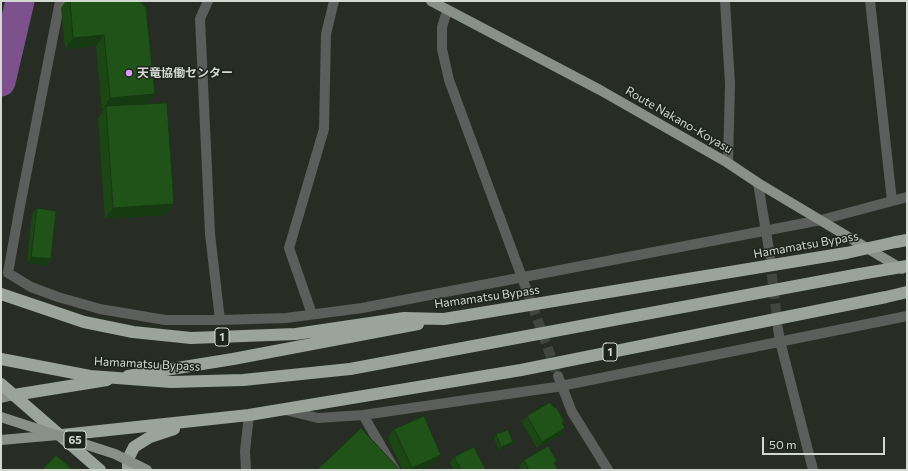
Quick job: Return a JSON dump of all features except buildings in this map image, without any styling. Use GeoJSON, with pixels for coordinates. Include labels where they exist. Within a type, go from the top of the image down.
{"type":"FeatureCollection","features":[{"type":"Feature","properties":{"kind":"highway","name":"Hamamatsu Bypass"},"geometry":{"type":"LineString","coordinates":[[3,295],[84,322],[133,332],[191,338],[296,334],[404,318],[444,319],[846,253],[901,241]]}},
{"type":"Feature","properties":{"kind":"highway","name":"Hamamatsu Bypass"},"geometry":{"type":"LineString","coordinates":[[1,359],[90,376],[171,382],[243,380],[350,368],[907,266]]}},
{"type":"Feature","properties":{"kind":"highway","name":"1"},"geometry":{"type":"LineString","coordinates":[[62,435],[249,415],[521,370],[886,298],[907,292]]}},
{"type":"Feature","properties":{"kind":"highway","name":"1"},"geometry":{"type":"LineString","coordinates":[[14,395],[233,359],[444,319]]}},
{"type":"Feature","properties":{"kind":"highway"},"geometry":{"type":"LineString","coordinates":[[1,383],[62,435],[100,470]]}},
{"type":"Feature","properties":{"kind":"highway","name":"1"},"geometry":{"type":"LineString","coordinates":[[128,470],[128,459],[134,448],[150,437],[192,422]]}},
{"type":"Feature","properties":{"kind":"main road","name":"Route Nakano-Koyasu"},"geometry":{"type":"LineString","coordinates":[[434,2],[447,11],[600,90],[728,163],[758,183],[907,272]]}},
{"type":"Feature","properties":{"kind":"main road"},"geometry":{"type":"LineString","coordinates":[[1,398],[14,395]]}},
{"type":"Feature","properties":{"kind":"main road","name":"65"},"geometry":{"type":"LineString","coordinates":[[1,417],[115,454],[147,470]]}},
{"type":"Feature","properties":{"kind":"main road","name":"65"},"geometry":{"type":"LineString","coordinates":[[1,440],[62,435]]}},
{"type":"Feature","properties":{"kind":"street"},"geometry":{"type":"LineString","coordinates":[[60,1],[8,273],[31,287],[58,297],[100,309],[165,320],[286,318],[434,295],[522,276],[601,263],[821,220],[907,197]]}},
{"type":"Feature","properties":{"kind":"street"},"geometry":{"type":"LineString","coordinates":[[208,1],[200,19],[210,234],[220,320]]}},
{"type":"Feature","properties":{"kind":"street"},"geometry":{"type":"LineString","coordinates":[[312,314],[289,248],[324,129],[326,34],[334,1]]}},
{"type":"Feature","properties":{"kind":"street"},"geometry":{"type":"LineString","coordinates":[[725,1],[730,84],[728,163]]}},
{"type":"Feature","properties":{"kind":"street"},"geometry":{"type":"LineString","coordinates":[[870,1],[892,201]]}},
{"type":"Feature","properties":{"kind":"street"},"geometry":{"type":"LineString","coordinates":[[447,11],[442,28],[442,48],[449,80],[527,291]]}},
{"type":"Feature","properties":{"kind":"street"},"geometry":{"type":"LineString","coordinates":[[758,183],[767,230],[770,256]]}},
{"type":"Feature","properties":{"kind":"street"},"geometry":{"type":"LineString","coordinates":[[281,410],[318,418],[363,415],[562,386],[907,316]]}},
{"type":"Feature","properties":{"kind":"street"},"geometry":{"type":"LineString","coordinates":[[778,328],[813,470]]}},
{"type":"Feature","properties":{"kind":"street"},"geometry":{"type":"LineString","coordinates":[[558,376],[572,412],[608,470]]}},
{"type":"Feature","properties":{"kind":"street"},"geometry":{"type":"LineString","coordinates":[[246,470],[245,451],[249,415]]}},
{"type":"Feature","properties":{"kind":"street"},"geometry":{"type":"LineString","coordinates":[[363,415],[395,470]]}},
{"type":"Feature","properties":{"kind":"waterway"},"geometry":{"type":"LineString","coordinates":[[1,82],[20,1]]}},
{"type":"Feature","properties":{"kind":"tunnel"},"geometry":{"type":"LineString","coordinates":[[770,259],[778,327]]}},
{"type":"Feature","properties":{"kind":"tunnel"},"geometry":{"type":"LineString","coordinates":[[527,291],[558,376]]}},
{"type":"Feature","properties":{"kind":"place","name":"天竜協働センター"},"geometry":{"type":"Point","coordinates":[129,73]}}]}
